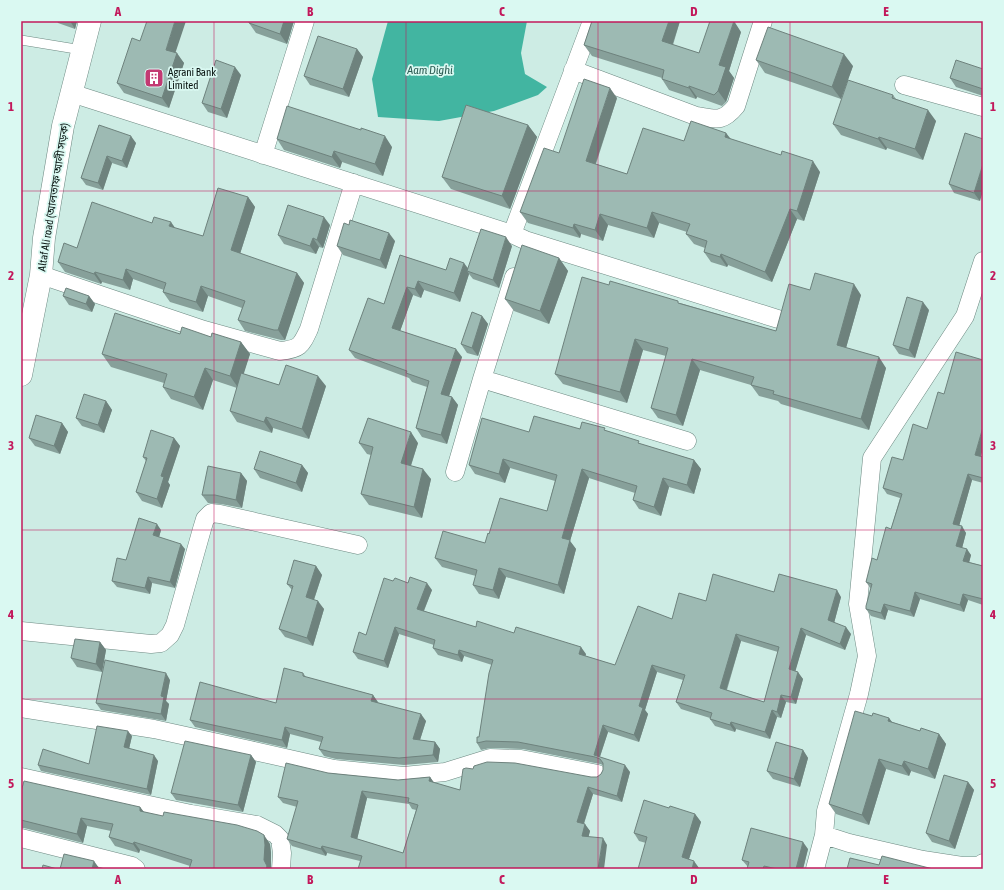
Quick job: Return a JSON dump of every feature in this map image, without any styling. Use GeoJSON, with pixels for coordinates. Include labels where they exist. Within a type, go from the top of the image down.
{"type":"FeatureCollection","features":[{"type":"Feature","properties":{"kind":"main road","name":"Altaf Ali road (আলতাফ আলী সড়ক)"},"geometry":{"type":"LineString","coordinates":[[21,375],[41,275],[44,238],[61,134],[90,21]]}},
{"type":"Feature","properties":{"kind":"street"},"geometry":{"type":"LineString","coordinates":[[263,155],[305,21]]}},
{"type":"Feature","properties":{"kind":"street"},"geometry":{"type":"LineString","coordinates":[[455,472],[519,248],[573,70],[592,21]]}},
{"type":"Feature","properties":{"kind":"street"},"geometry":{"type":"LineString","coordinates":[[573,70],[696,116],[717,120],[728,115],[736,106],[763,21]]}},
{"type":"Feature","properties":{"kind":"street"},"geometry":{"type":"LineString","coordinates":[[904,85],[983,107]]}},
{"type":"Feature","properties":{"kind":"street"},"geometry":{"type":"LineString","coordinates":[[71,93],[354,183],[519,248],[778,319]]}},
{"type":"Feature","properties":{"kind":"street"},"geometry":{"type":"LineString","coordinates":[[41,275],[204,330],[280,351],[292,350],[302,344],[309,329],[354,183]]}},
{"type":"Feature","properties":{"kind":"street"},"geometry":{"type":"LineString","coordinates":[[815,869],[824,835],[826,811],[859,694],[867,656],[858,604],[872,458],[964,316],[983,261]]}},
{"type":"Feature","properties":{"kind":"street"},"geometry":{"type":"LineString","coordinates":[[482,379],[687,441]]}},
{"type":"Feature","properties":{"kind":"street"},"geometry":{"type":"LineString","coordinates":[[21,631],[151,644],[161,643],[170,635],[175,625],[202,529],[206,519],[211,513],[358,546]]}},
{"type":"Feature","properties":{"kind":"street"},"geometry":{"type":"LineString","coordinates":[[21,708],[154,730],[334,769],[404,776],[444,772],[490,758],[521,759],[598,774]]}},
{"type":"Feature","properties":{"kind":"street"},"geometry":{"type":"LineString","coordinates":[[21,776],[191,814],[257,825],[275,834],[280,839],[282,853],[281,869]]}},
{"type":"Feature","properties":{"kind":"street"},"geometry":{"type":"LineString","coordinates":[[824,835],[849,843],[924,860],[962,866],[979,866],[983,863]]}},
{"type":"Feature","properties":{"kind":"street"},"geometry":{"type":"LineString","coordinates":[[21,838],[132,866],[136,869]]}},
{"type":"Feature","properties":{"kind":"lane"},"geometry":{"type":"LineString","coordinates":[[21,40],[82,50]]}},
{"type":"Feature","properties":{"kind":"water","name":"Aam Dighi"},"geometry":{"type":"Polygon","coordinates":[[[388,21],[527,21],[521,53],[525,74],[547,87],[538,95],[494,111],[439,121],[378,117],[372,79],[388,21]]]}},
{"type":"Feature","properties":{"kind":"building"},"geometry":{"type":"Polygon","coordinates":[[[147,21],[175,21],[166,50],[177,53],[162,98],[117,83],[132,38],[140,41],[147,21]]]}},
{"type":"Feature","properties":{"kind":"building"},"geometry":{"type":"Polygon","coordinates":[[[249,21],[284,21],[280,34],[249,23],[249,21]]]}},
{"type":"Feature","properties":{"kind":"building"},"geometry":{"type":"Polygon","coordinates":[[[592,21],[669,21],[662,41],[699,53],[710,21],[734,21],[719,65],[726,67],[718,91],[714,95],[689,86],[689,88],[662,79],[664,70],[584,45],[592,21]]]}},
{"type":"Feature","properties":{"kind":"building"},"geometry":{"type":"Polygon","coordinates":[[[768,27],[844,54],[832,87],[756,60],[768,27]]]}},
{"type":"Feature","properties":{"kind":"building"},"geometry":{"type":"Polygon","coordinates":[[[318,36],[357,49],[343,89],[304,76],[318,36]]]}},
{"type":"Feature","properties":{"kind":"building"},"geometry":{"type":"Polygon","coordinates":[[[216,60],[235,67],[221,109],[202,103],[216,60]]]}},
{"type":"Feature","properties":{"kind":"building"},"geometry":{"type":"Polygon","coordinates":[[[956,60],[983,69],[983,89],[950,78],[956,60]]]}},
{"type":"Feature","properties":{"kind":"building"},"geometry":{"type":"Polygon","coordinates":[[[584,79],[610,88],[586,161],[627,174],[643,128],[684,141],[691,121],[726,133],[725,137],[781,155],[782,151],[813,161],[797,211],[790,209],[765,272],[721,254],[720,257],[704,252],[707,241],[686,234],[690,224],[652,212],[647,228],[600,214],[595,230],[574,224],[573,228],[520,212],[544,148],[559,153],[584,79]]]}},
{"type":"Feature","properties":{"kind":"building"},"geometry":{"type":"Polygon","coordinates":[[[848,80],[893,95],[892,98],[928,110],[915,149],[879,137],[878,139],[833,124],[848,80]]]}},
{"type":"Feature","properties":{"kind":"building"},"geometry":{"type":"Polygon","coordinates":[[[466,105],[528,125],[502,196],[442,177],[466,105]]]}},
{"type":"Feature","properties":{"kind":"building"},"geometry":{"type":"Polygon","coordinates":[[[287,106],[361,130],[361,128],[385,136],[375,164],[334,151],[332,157],[277,139],[287,106]]]}},
{"type":"Feature","properties":{"kind":"building"},"geometry":{"type":"Polygon","coordinates":[[[99,125],[131,136],[122,161],[107,156],[98,183],[81,178],[99,125]]]}},
{"type":"Feature","properties":{"kind":"building"},"geometry":{"type":"Polygon","coordinates":[[[965,133],[983,139],[983,164],[974,193],[949,184],[965,133]]]}},
{"type":"Feature","properties":{"kind":"building"},"geometry":{"type":"Polygon","coordinates":[[[218,188],[248,197],[231,250],[297,273],[278,330],[238,320],[245,301],[201,286],[196,302],[163,292],[166,283],[126,269],[123,280],[95,272],[94,274],[58,262],[64,243],[77,248],[92,202],[152,223],[154,217],[171,222],[169,226],[203,236],[218,188]]]}},
{"type":"Feature","properties":{"kind":"building"},"geometry":{"type":"Polygon","coordinates":[[[288,205],[324,217],[317,240],[313,238],[310,246],[278,235],[288,205]]]}},
{"type":"Feature","properties":{"kind":"building"},"geometry":{"type":"Polygon","coordinates":[[[350,220],[389,233],[380,260],[337,246],[344,223],[349,225],[350,220]]]}},
{"type":"Feature","properties":{"kind":"building"},"geometry":{"type":"Polygon","coordinates":[[[481,229],[506,237],[493,280],[467,271],[481,229]]]}},
{"type":"Feature","properties":{"kind":"building"},"geometry":{"type":"Polygon","coordinates":[[[522,245],[559,258],[540,311],[505,299],[522,245]]]}},
{"type":"Feature","properties":{"kind":"building"},"geometry":{"type":"Polygon","coordinates":[[[400,255],[446,270],[450,258],[464,263],[454,293],[418,281],[415,289],[407,287],[392,328],[456,349],[441,394],[452,397],[441,435],[416,428],[429,381],[406,373],[407,371],[349,350],[368,298],[384,304],[400,255]]]}},
{"type":"Feature","properties":{"kind":"building"},"geometry":{"type":"Polygon","coordinates":[[[815,273],[854,284],[837,345],[879,357],[861,419],[773,394],[774,391],[751,385],[754,377],[692,359],[676,415],[651,408],[668,348],[635,339],[620,392],[555,374],[582,277],[609,285],[610,281],[678,301],[678,303],[776,331],[789,284],[810,290],[815,273]]]}},
{"type":"Feature","properties":{"kind":"building"},"geometry":{"type":"Polygon","coordinates":[[[66,288],[89,296],[86,304],[63,296],[66,288]]]}},
{"type":"Feature","properties":{"kind":"building"},"geometry":{"type":"Polygon","coordinates":[[[907,297],[923,302],[909,350],[893,345],[907,297]]]}},
{"type":"Feature","properties":{"kind":"building"},"geometry":{"type":"Polygon","coordinates":[[[472,312],[482,316],[472,348],[461,344],[472,312]]]}},
{"type":"Feature","properties":{"kind":"building"},"geometry":{"type":"Polygon","coordinates":[[[115,313],[180,334],[182,327],[211,337],[212,333],[241,342],[230,376],[205,368],[194,397],[163,387],[167,374],[102,354],[115,313]]]}},
{"type":"Feature","properties":{"kind":"building"},"geometry":{"type":"Polygon","coordinates":[[[956,352],[983,360],[983,427],[975,455],[983,457],[983,478],[968,474],[953,524],[962,526],[956,546],[967,549],[963,561],[983,566],[983,599],[963,594],[960,605],[915,592],[910,611],[884,604],[881,613],[866,609],[872,584],[866,582],[872,558],[877,560],[886,527],[891,529],[902,494],[883,488],[892,457],[903,460],[913,424],[927,429],[938,392],[944,394],[956,352]]]}},
{"type":"Feature","properties":{"kind":"building"},"geometry":{"type":"Polygon","coordinates":[[[286,365],[318,376],[302,429],[266,417],[264,422],[230,411],[241,373],[279,385],[286,365]]]}},
{"type":"Feature","properties":{"kind":"building"},"geometry":{"type":"Polygon","coordinates":[[[84,394],[106,401],[98,425],[76,418],[84,394]]]}},
{"type":"Feature","properties":{"kind":"building"},"geometry":{"type":"Polygon","coordinates":[[[36,415],[62,423],[54,446],[29,438],[36,415]]]}},
{"type":"Feature","properties":{"kind":"building"},"geometry":{"type":"Polygon","coordinates":[[[534,416],[580,429],[582,422],[605,428],[604,430],[639,441],[638,443],[694,460],[687,485],[663,478],[654,507],[633,500],[637,486],[582,469],[562,538],[570,540],[558,585],[499,568],[493,590],[473,585],[477,570],[435,558],[443,531],[485,543],[500,498],[547,511],[557,475],[503,459],[499,474],[469,465],[482,418],[529,432],[534,416]]]}},
{"type":"Feature","properties":{"kind":"building"},"geometry":{"type":"Polygon","coordinates":[[[368,418],[411,432],[401,463],[423,469],[414,507],[361,494],[373,447],[359,443],[368,418]]]}},
{"type":"Feature","properties":{"kind":"building"},"geometry":{"type":"Polygon","coordinates":[[[151,430],[174,438],[161,476],[164,477],[157,499],[136,492],[147,458],[143,457],[151,430]]]}},
{"type":"Feature","properties":{"kind":"building"},"geometry":{"type":"Polygon","coordinates":[[[260,451],[302,465],[296,483],[254,469],[260,451]]]}},
{"type":"Feature","properties":{"kind":"building"},"geometry":{"type":"Polygon","coordinates":[[[208,466],[241,473],[236,500],[215,495],[202,495],[208,466]]]}},
{"type":"Feature","properties":{"kind":"building"},"geometry":{"type":"Polygon","coordinates":[[[139,518],[157,524],[153,535],[181,544],[170,582],[148,577],[145,588],[112,581],[117,558],[126,560],[139,518]]]}},
{"type":"Feature","properties":{"kind":"building"},"geometry":{"type":"Polygon","coordinates":[[[294,560],[316,566],[306,597],[318,601],[307,638],[279,629],[293,586],[287,584],[294,560]]]}},
{"type":"Feature","properties":{"kind":"building"},"geometry":{"type":"Polygon","coordinates":[[[713,574],[774,592],[779,574],[837,590],[828,620],[846,627],[840,644],[801,628],[789,669],[798,672],[791,697],[781,695],[777,712],[772,710],[765,732],[731,722],[730,725],[710,719],[712,713],[676,702],[685,675],[652,665],[639,706],[643,708],[634,735],[603,725],[594,755],[625,765],[617,796],[588,787],[577,822],[585,824],[582,836],[603,838],[598,869],[358,869],[362,856],[322,846],[321,849],[287,839],[298,801],[278,797],[286,763],[328,773],[398,780],[430,777],[429,781],[460,790],[463,769],[473,769],[474,766],[487,762],[515,763],[591,777],[597,777],[603,770],[603,763],[600,759],[595,757],[518,742],[486,741],[477,743],[489,673],[493,660],[459,650],[458,655],[433,648],[435,640],[395,627],[384,661],[353,652],[359,632],[366,635],[384,578],[393,581],[395,578],[408,583],[410,577],[427,583],[417,609],[476,627],[477,621],[514,633],[516,627],[581,647],[579,654],[615,665],[638,606],[672,619],[679,593],[706,601],[713,574]],[[736,634],[720,688],[764,702],[779,647],[736,634]],[[362,791],[351,837],[403,853],[418,805],[408,802],[409,798],[362,791]]]}},
{"type":"Feature","properties":{"kind":"building"},"geometry":{"type":"Polygon","coordinates":[[[75,639],[100,642],[96,664],[71,658],[75,639]]]}},
{"type":"Feature","properties":{"kind":"building"},"geometry":{"type":"Polygon","coordinates":[[[105,660],[166,673],[161,696],[164,697],[161,714],[96,703],[105,660]]]}},
{"type":"Feature","properties":{"kind":"building"},"geometry":{"type":"Polygon","coordinates":[[[284,668],[303,673],[303,676],[373,695],[371,701],[421,714],[413,739],[435,742],[433,755],[399,758],[331,752],[319,749],[323,737],[285,727],[282,740],[190,720],[200,682],[276,703],[284,668]]]}},
{"type":"Feature","properties":{"kind":"building"},"geometry":{"type":"Polygon","coordinates":[[[855,711],[872,716],[873,713],[889,718],[888,721],[920,731],[921,728],[939,734],[928,769],[904,761],[902,766],[879,759],[862,815],[829,804],[855,711]]]}},
{"type":"Feature","properties":{"kind":"building"},"geometry":{"type":"Polygon","coordinates":[[[97,726],[128,731],[124,747],[154,755],[147,789],[38,765],[43,749],[89,764],[97,726]]]}},
{"type":"Feature","properties":{"kind":"building"},"geometry":{"type":"Polygon","coordinates":[[[185,741],[251,755],[238,805],[171,793],[185,741]]]}},
{"type":"Feature","properties":{"kind":"building"},"geometry":{"type":"Polygon","coordinates":[[[776,742],[803,750],[794,779],[767,771],[776,742]]]}},
{"type":"Feature","properties":{"kind":"building"},"geometry":{"type":"Polygon","coordinates":[[[944,775],[968,782],[949,841],[926,833],[944,775]]]}},
{"type":"Feature","properties":{"kind":"building"},"geometry":{"type":"Polygon","coordinates":[[[24,781],[140,807],[140,811],[163,816],[164,812],[237,825],[257,831],[264,835],[264,860],[267,866],[266,869],[189,869],[192,860],[134,842],[133,844],[109,837],[113,824],[81,818],[77,834],[21,820],[21,792],[24,781]]]}},
{"type":"Feature","properties":{"kind":"building"},"geometry":{"type":"Polygon","coordinates":[[[644,800],[695,814],[682,857],[694,861],[692,869],[638,869],[647,837],[634,833],[644,800]]]}},
{"type":"Feature","properties":{"kind":"building"},"geometry":{"type":"Polygon","coordinates":[[[751,828],[803,842],[796,869],[777,869],[764,866],[763,869],[747,869],[749,862],[742,860],[751,828]]]}},
{"type":"Feature","properties":{"kind":"building"},"geometry":{"type":"Polygon","coordinates":[[[64,854],[94,861],[92,869],[60,869],[64,854]]]}},
{"type":"Feature","properties":{"kind":"building"},"geometry":{"type":"Polygon","coordinates":[[[882,856],[933,869],[847,869],[850,858],[879,865],[882,856]]]}},
{"type":"Feature","properties":{"kind":"building"},"geometry":{"type":"Polygon","coordinates":[[[43,865],[57,869],[42,869],[43,865]]]}},
{"type":"Feature","properties":{"kind":"place","name":"Agrani Bank Limited"},"geometry":{"type":"Point","coordinates":[154,78]}}]}
